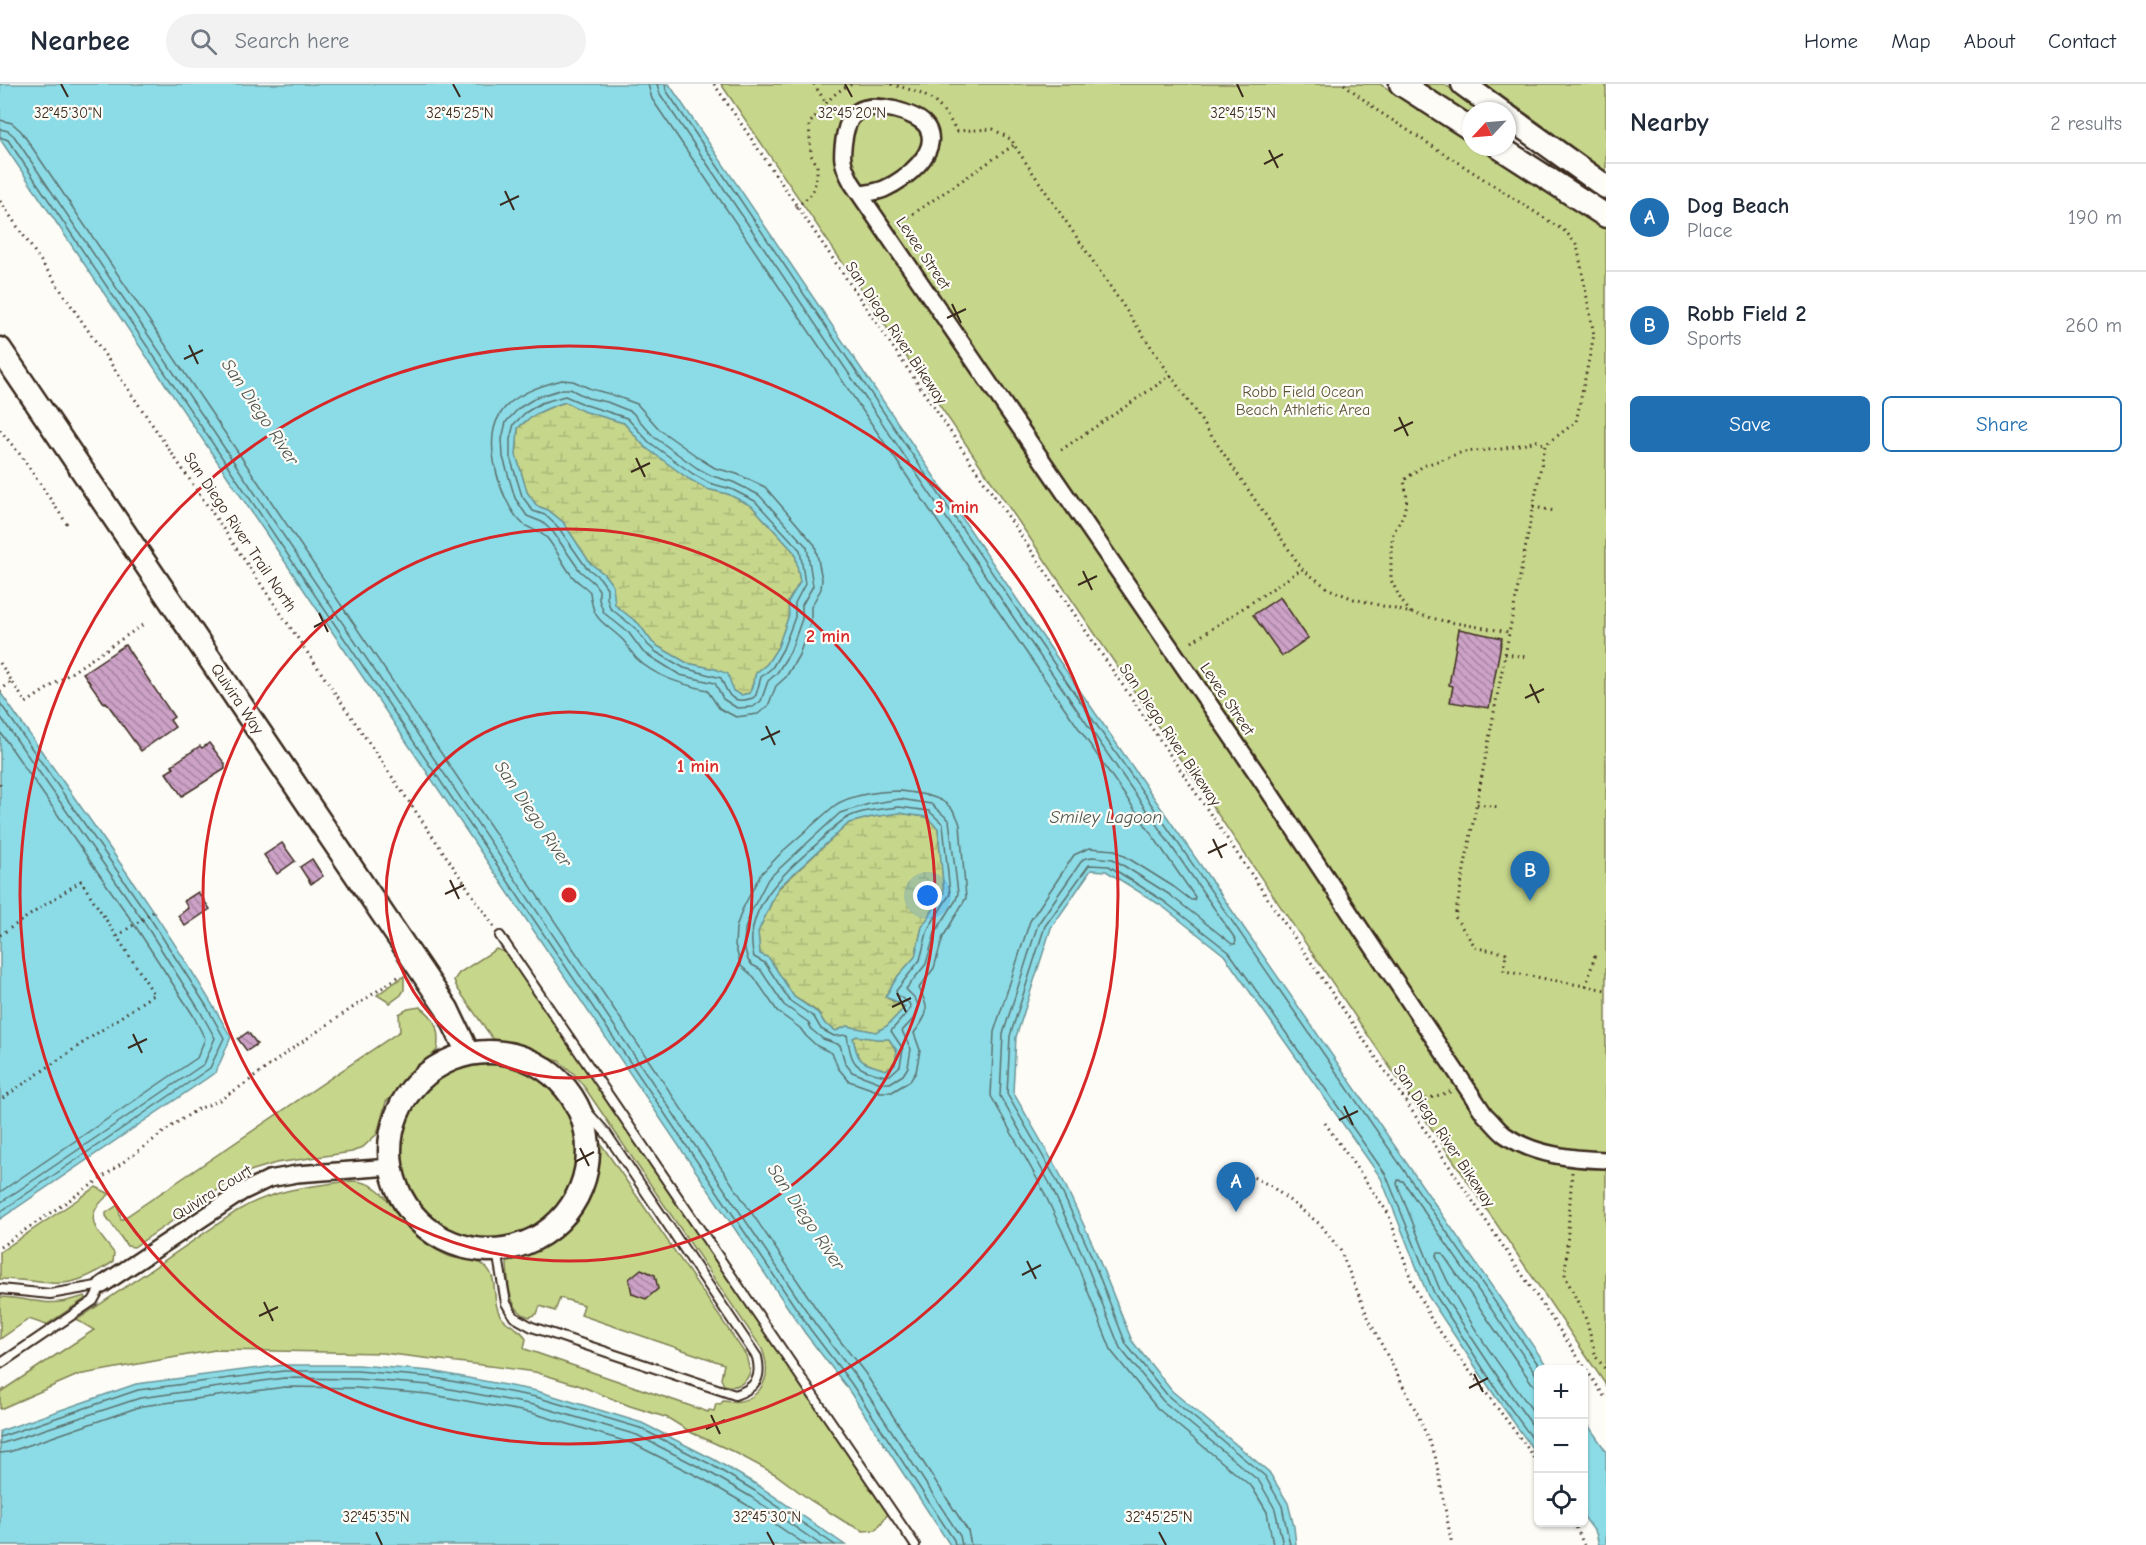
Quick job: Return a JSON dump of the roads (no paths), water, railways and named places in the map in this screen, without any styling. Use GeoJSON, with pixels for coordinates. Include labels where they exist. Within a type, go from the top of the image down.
{"type":"FeatureCollection","features":[{"type":"Feature","properties":{"kind":"street"},"geometry":{"type":"LineString","coordinates":[[1401,84],[1462,123]]}},
{"type":"Feature","properties":{"kind":"street"},"geometry":{"type":"LineString","coordinates":[[1463,84],[1488,102]]}},
{"type":"Feature","properties":{"kind":"street","name":"Levee Street"},"geometry":{"type":"LineString","coordinates":[[861,194],[884,189],[917,166],[929,149],[930,136],[926,126],[912,115],[886,108],[871,107],[860,110],[850,118],[843,146],[842,166],[852,183],[1262,781],[1485,1115],[1505,1135],[1533,1149],[1573,1158],[1606,1160]]}},
{"type":"Feature","properties":{"kind":"street"},"geometry":{"type":"LineString","coordinates":[[1516,122],[1606,187]]}},
{"type":"Feature","properties":{"kind":"street"},"geometry":{"type":"LineString","coordinates":[[1513,156],[1606,216]]}},
{"type":"Feature","properties":{"kind":"street","name":"Quivira Way"},"geometry":{"type":"LineString","coordinates":[[0,349],[447,1009],[468,1053]]}},
{"type":"Feature","properties":{"kind":"street"},"geometry":{"type":"LineString","coordinates":[[498,1052],[527,1059],[553,1074],[573,1096],[585,1123],[589,1152],[584,1182],[571,1208],[552,1229],[526,1244],[497,1251],[468,1249],[440,1238],[417,1220],[400,1195],[391,1167],[390,1142],[395,1117],[407,1094],[423,1076],[445,1061],[468,1053],[498,1052]]}},
{"type":"Feature","properties":{"kind":"street","name":"Quivira Court"},"geometry":{"type":"LineString","coordinates":[[102,1285],[242,1192],[268,1179],[297,1174],[391,1167]]}},
{"type":"Feature","properties":{"kind":"lane"},"geometry":{"type":"LineString","coordinates":[[500,936],[915,1545]]}},
{"type":"Feature","properties":{"kind":"lane"},"geometry":{"type":"LineString","coordinates":[[497,1251],[506,1303],[514,1317],[523,1322],[735,1395],[748,1391],[755,1383],[760,1371],[757,1357],[606,1133],[573,1096]]}},
{"type":"Feature","properties":{"kind":"lane"},"geometry":{"type":"LineString","coordinates":[[0,1289],[51,1294],[102,1285]]}},
{"type":"Feature","properties":{"kind":"lane"},"geometry":{"type":"LineString","coordinates":[[0,1364],[93,1301],[102,1285]]}},
{"type":"Feature","properties":{"kind":"water"},"geometry":{"type":"Polygon","coordinates":[[[0,84],[669,84],[1031,620],[1546,1365],[1534,1365],[1534,1450],[1428,1296],[1381,1178],[1224,955],[1162,906],[1106,871],[1091,870],[1051,928],[1016,1037],[1013,1092],[1061,1176],[1093,1245],[1132,1341],[1172,1391],[1269,1472],[1288,1503],[1296,1545],[950,1545],[846,1386],[805,1333],[0,139],[0,84]],[[565,402],[540,412],[518,428],[516,455],[527,492],[537,506],[548,510],[563,522],[590,563],[604,574],[613,586],[615,605],[639,624],[652,642],[687,663],[728,674],[733,691],[741,695],[750,693],[756,673],[767,664],[778,647],[789,615],[788,602],[800,582],[795,553],[752,506],[728,494],[707,489],[689,479],[645,447],[624,423],[583,411],[565,402]],[[899,813],[849,823],[778,888],[758,932],[760,954],[769,958],[794,997],[818,1013],[825,1024],[836,1031],[847,1026],[876,1032],[887,1026],[905,1007],[885,997],[898,976],[915,957],[922,927],[944,893],[938,828],[926,817],[899,813]],[[857,1036],[853,1038],[862,1061],[886,1070],[895,1065],[897,1051],[889,1039],[857,1036]]]}},
{"type":"Feature","properties":{"kind":"water"},"geometry":{"type":"Polygon","coordinates":[[[0,692],[149,905],[231,1037],[216,1072],[0,1219],[0,692]]]}},
{"type":"Feature","properties":{"kind":"water"},"geometry":{"type":"Polygon","coordinates":[[[283,1365],[358,1365],[431,1371],[537,1391],[642,1423],[713,1459],[759,1486],[845,1545],[0,1545],[0,1431],[136,1384],[283,1365]]]}},
{"type":"Feature","properties":{"kind":"water"},"geometry":{"type":"Polygon","coordinates":[[[1588,1425],[1606,1451],[1606,1545],[1599,1545],[1596,1533],[1588,1522],[1588,1425]]]}},
{"type":"Feature","properties":{"kind":"place","name":"Robb Field 2"},"geometry":{"type":"Point","coordinates":[1530,901]}},
{"type":"Feature","properties":{"kind":"place","name":"Dog Beach"},"geometry":{"type":"Point","coordinates":[1236,1212]}},
{"type":"Feature","properties":{"kind":"park label","name":"Robb Field Ocean Beach Athletic Area"},"geometry":{"type":"Point","coordinates":[1303,401]}},
{"type":"Feature","properties":{"kind":"water label","name":"San Diego River"},"geometry":{"type":"Point","coordinates":[260,412]}},
{"type":"Feature","properties":{"kind":"water label","name":"San Diego River"},"geometry":{"type":"Point","coordinates":[533,814]}},
{"type":"Feature","properties":{"kind":"water label","name":"Smiley Lagoon"},"geometry":{"type":"Point","coordinates":[1106,817]}},
{"type":"Feature","properties":{"kind":"water label","name":"San Diego River"},"geometry":{"type":"Point","coordinates":[806,1217]}}]}
